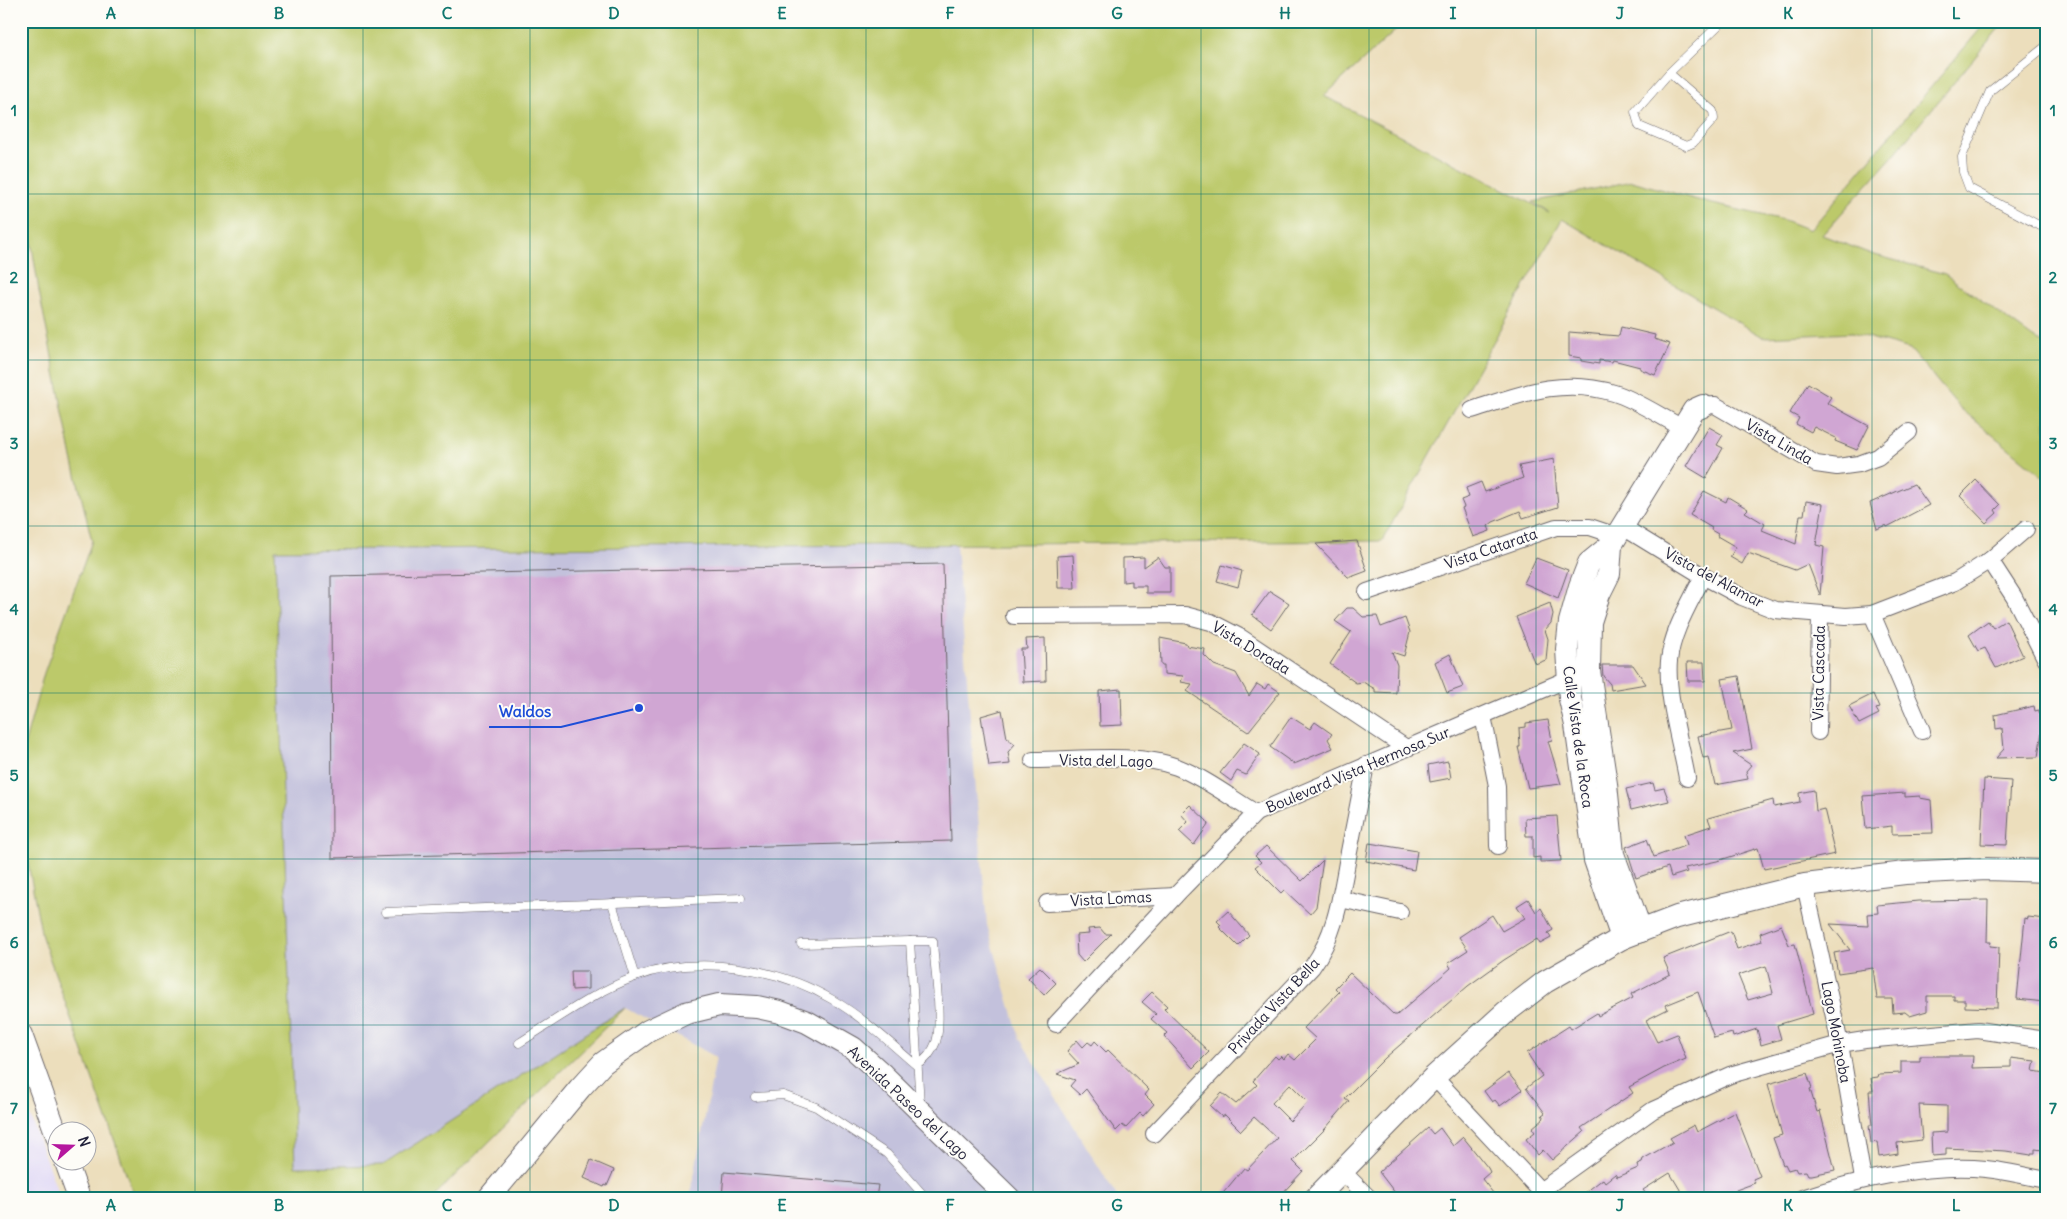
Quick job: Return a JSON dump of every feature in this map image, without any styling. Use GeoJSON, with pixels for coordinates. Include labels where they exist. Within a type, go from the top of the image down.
{"type":"FeatureCollection","features":[{"type":"Feature","properties":{"kind":"street"},"geometry":{"type":"LineString","coordinates":[[1472,410],[1534,390],[1566,385],[1615,393],[1683,428]]}},
{"type":"Feature","properties":{"kind":"street","name":"Vista Linda"},"geometry":{"type":"LineString","coordinates":[[1703,406],[1715,405],[1816,464],[1837,467],[1859,464],[1878,457],[1909,432]]}},
{"type":"Feature","properties":{"kind":"street","name":"Calle Vista de la Roca"},"geometry":{"type":"LineString","coordinates":[[1632,935],[1595,860],[1596,785],[1578,674],[1566,649],[1580,586],[1589,563],[1617,536],[1694,410],[1703,406]]}},
{"type":"Feature","properties":{"kind":"street","name":"Vista Catarata"},"geometry":{"type":"LineString","coordinates":[[1367,592],[1556,527],[1590,527],[1617,536]]}},
{"type":"Feature","properties":{"kind":"street","name":"Vista del Alamar"},"geometry":{"type":"LineString","coordinates":[[1617,536],[1703,576],[1742,597],[1775,610],[1820,614],[1872,614],[1946,586],[1990,560],[2026,529]]}},
{"type":"Feature","properties":{"kind":"street"},"geometry":{"type":"LineString","coordinates":[[1990,560],[2014,597],[2046,660]]}},
{"type":"Feature","properties":{"kind":"street"},"geometry":{"type":"LineString","coordinates":[[1687,778],[1669,682],[1669,661],[1674,637],[1703,576]]}},
{"type":"Feature","properties":{"kind":"street","name":"Vista Cascada"},"geometry":{"type":"LineString","coordinates":[[1818,732],[1820,614]]}},
{"type":"Feature","properties":{"kind":"street"},"geometry":{"type":"LineString","coordinates":[[1872,614],[1922,732]]}},
{"type":"Feature","properties":{"kind":"street","name":"Vista Dorada"},"geometry":{"type":"LineString","coordinates":[[1014,616],[1185,615],[1211,622],[1240,637],[1406,748]]}},
{"type":"Feature","properties":{"kind":"street","name":"Boulevard Vista Hermosa Sur"},"geometry":{"type":"LineString","coordinates":[[1056,1024],[1175,896],[1256,814],[1578,674]]}},
{"type":"Feature","properties":{"kind":"street"},"geometry":{"type":"LineString","coordinates":[[1483,716],[1497,786],[1498,846]]}},
{"type":"Feature","properties":{"kind":"street","name":"Vista del Lago"},"geometry":{"type":"LineString","coordinates":[[1033,760],[1138,759],[1160,762],[1193,775],[1256,814]]}},
{"type":"Feature","properties":{"kind":"street","name":"Privada Vista Bella"},"geometry":{"type":"LineString","coordinates":[[1154,1134],[1312,966],[1329,938],[1340,899],[1366,765]]}},
{"type":"Feature","properties":{"kind":"street"},"geometry":{"type":"LineString","coordinates":[[1316,1198],[1434,1077],[1506,1012],[1545,982],[1632,935],[1677,917],[1805,885],[1905,873],[1987,869],[2046,871]]}},
{"type":"Feature","properties":{"kind":"street","name":"Lago Mohinoba"},"geometry":{"type":"LineString","coordinates":[[1805,885],[1840,1044],[1862,1179]]}},
{"type":"Feature","properties":{"kind":"street","name":"Vista Lomas"},"geometry":{"type":"LineString","coordinates":[[1047,903],[1175,896]]}},
{"type":"Feature","properties":{"kind":"street"},"geometry":{"type":"LineString","coordinates":[[1340,899],[1400,912]]}},
{"type":"Feature","properties":{"kind":"street","name":"Avenida Paseo del Lago"},"geometry":{"type":"LineString","coordinates":[[489,1198],[603,1063],[648,1031],[686,1013],[719,1005],[757,1007],[780,1012],[829,1033],[853,1048],[1009,1198]]}},
{"type":"Feature","properties":{"kind":"street"},"geometry":{"type":"LineString","coordinates":[[1434,1077],[1544,1194],[1652,1110],[1730,1075],[1840,1044],[1864,1040],[1978,1030],[2046,1040]]}},
{"type":"Feature","properties":{"kind":"street"},"geometry":{"type":"LineString","coordinates":[[21,1036],[52,1122]]}},
{"type":"Feature","properties":{"kind":"street"},"geometry":{"type":"LineString","coordinates":[[1802,1198],[1862,1179],[1946,1169],[1985,1169],[2046,1180]]}},
{"type":"Feature","properties":{"kind":"street"},"geometry":{"type":"LineString","coordinates":[[1342,1171],[1369,1198]]}},
{"type":"Feature","properties":{"kind":"street"},"geometry":{"type":"LineString","coordinates":[[70,1172],[79,1198]]}},
{"type":"Feature","properties":{"kind":"lane"},"geometry":{"type":"LineString","coordinates":[[1669,72],[1713,111],[1714,119],[1693,143],[1686,146],[1638,126],[1635,112],[1669,72],[1723,21]]}},
{"type":"Feature","properties":{"kind":"lane"},"geometry":{"type":"LineString","coordinates":[[2046,46],[1990,91],[1962,157],[1963,172],[1969,188],[2046,229]]}},
{"type":"Feature","properties":{"kind":"lane"},"geometry":{"type":"LineString","coordinates":[[386,912],[742,898]]}},
{"type":"Feature","properties":{"kind":"lane"},"geometry":{"type":"LineString","coordinates":[[612,903],[635,977]]}},
{"type":"Feature","properties":{"kind":"lane"},"geometry":{"type":"LineString","coordinates":[[910,941],[920,1113]]}},
{"type":"Feature","properties":{"kind":"lane"},"geometry":{"type":"LineString","coordinates":[[801,944],[933,941],[937,1015],[936,1041],[928,1058],[917,1066]]}},
{"type":"Feature","properties":{"kind":"lane"},"geometry":{"type":"LineString","coordinates":[[519,1043],[599,995],[635,977],[693,966],[726,966],[784,977],[833,999],[860,1017],[917,1066]]}},
{"type":"Feature","properties":{"kind":"lane"},"geometry":{"type":"LineString","coordinates":[[755,1097],[783,1095],[816,1107],[887,1154],[926,1198]]}},
{"type":"Feature","properties":{"kind":"shaded area"},"geometry":{"type":"Polygon","coordinates":[[[956,545],[987,925],[1020,1039],[1118,1198],[690,1198],[716,1057],[625,1008],[383,1165],[295,1167],[275,550],[956,545]]]}},
{"type":"Feature","properties":{"kind":"shaded area"},"geometry":{"type":"Polygon","coordinates":[[[21,1090],[48,1165],[48,1172],[50,1172],[60,1198],[21,1198],[21,1090]]]}},
{"type":"Feature","properties":{"kind":"green space"},"geometry":{"type":"Polygon","coordinates":[[[21,21],[1406,21],[1324,96],[1550,213],[1533,202],[1632,181],[1708,203],[1784,220],[1810,230],[1987,21],[2005,21],[1893,156],[1822,235],[1871,254],[1945,274],[2033,338],[2046,344],[2046,479],[1960,408],[1910,349],[1852,333],[1763,337],[1562,219],[1382,541],[275,550],[295,1167],[383,1165],[625,1008],[432,1198],[135,1198],[42,937],[21,826],[21,757],[44,673],[92,541],[72,458],[39,291],[21,176],[21,21]]]}},
{"type":"Feature","properties":{"kind":"building"},"geometry":{"type":"Polygon","coordinates":[[[1621,327],[1655,335],[1654,339],[1670,344],[1655,375],[1640,369],[1640,367],[1613,360],[1612,362],[1599,360],[1599,364],[1581,361],[1581,358],[1569,356],[1569,332],[1619,336],[1621,327]]]}},
{"type":"Feature","properties":{"kind":"building"},"geometry":{"type":"Polygon","coordinates":[[[1808,383],[1831,397],[1827,403],[1869,426],[1857,450],[1835,441],[1836,438],[1814,427],[1811,432],[1796,424],[1799,418],[1790,413],[1808,383]]]}},
{"type":"Feature","properties":{"kind":"building"},"geometry":{"type":"Polygon","coordinates":[[[1709,427],[1723,435],[1717,445],[1723,448],[1706,478],[1686,466],[1709,427]]]}},
{"type":"Feature","properties":{"kind":"building"},"geometry":{"type":"Polygon","coordinates":[[[1554,459],[1558,507],[1523,518],[1520,511],[1493,522],[1488,526],[1490,531],[1473,537],[1462,508],[1464,507],[1461,500],[1469,497],[1466,488],[1481,482],[1485,492],[1523,478],[1519,466],[1554,459]]]}},
{"type":"Feature","properties":{"kind":"building"},"geometry":{"type":"Polygon","coordinates":[[[1976,480],[2000,505],[1995,510],[1997,513],[1986,523],[1960,496],[1976,480]]]}},
{"type":"Feature","properties":{"kind":"building"},"geometry":{"type":"Polygon","coordinates":[[[1914,484],[1929,505],[1887,527],[1886,525],[1877,529],[1870,503],[1914,484]]]}},
{"type":"Feature","properties":{"kind":"building"},"geometry":{"type":"Polygon","coordinates":[[[1704,491],[1726,502],[1728,497],[1748,509],[1745,512],[1765,524],[1762,530],[1796,544],[1800,515],[1804,515],[1806,501],[1823,504],[1816,545],[1824,547],[1820,595],[1808,564],[1795,570],[1748,553],[1742,564],[1730,557],[1736,547],[1717,536],[1718,534],[1711,530],[1712,528],[1690,515],[1704,491]]]}},
{"type":"Feature","properties":{"kind":"building"},"geometry":{"type":"Polygon","coordinates":[[[1357,541],[1367,571],[1351,577],[1348,577],[1316,544],[1357,541]]]}},
{"type":"Feature","properties":{"kind":"building"},"geometry":{"type":"Polygon","coordinates":[[[1073,555],[1075,588],[1058,588],[1057,556],[1073,555]]]}},
{"type":"Feature","properties":{"kind":"building"},"geometry":{"type":"Polygon","coordinates":[[[1144,557],[1144,567],[1158,557],[1165,567],[1170,567],[1170,593],[1146,593],[1146,586],[1132,586],[1132,581],[1123,582],[1123,558],[1144,557]]]}},
{"type":"Feature","properties":{"kind":"building"},"geometry":{"type":"Polygon","coordinates":[[[1536,558],[1568,570],[1558,598],[1524,583],[1536,558]]]}},
{"type":"Feature","properties":{"kind":"building"},"geometry":{"type":"Polygon","coordinates":[[[943,564],[951,841],[332,858],[331,576],[943,564]]]}},
{"type":"Feature","properties":{"kind":"building"},"geometry":{"type":"Polygon","coordinates":[[[1222,565],[1242,571],[1238,587],[1217,581],[1222,565]]]}},
{"type":"Feature","properties":{"kind":"building"},"geometry":{"type":"Polygon","coordinates":[[[1270,591],[1289,603],[1271,629],[1252,615],[1270,591]]]}},
{"type":"Feature","properties":{"kind":"building"},"geometry":{"type":"Polygon","coordinates":[[[1550,603],[1553,614],[1551,623],[1545,630],[1548,639],[1546,660],[1535,664],[1516,617],[1550,603]]]}},
{"type":"Feature","properties":{"kind":"building"},"geometry":{"type":"Polygon","coordinates":[[[1347,608],[1353,608],[1363,617],[1377,616],[1381,627],[1405,618],[1410,632],[1404,656],[1392,652],[1397,665],[1396,693],[1375,692],[1375,689],[1363,682],[1356,683],[1330,664],[1351,632],[1335,621],[1347,608]]]}},
{"type":"Feature","properties":{"kind":"building"},"geometry":{"type":"Polygon","coordinates":[[[2006,620],[2023,656],[1996,668],[1985,648],[1978,651],[1969,635],[1988,621],[1993,628],[2006,620]]]}},
{"type":"Feature","properties":{"kind":"building"},"geometry":{"type":"Polygon","coordinates":[[[1045,638],[1046,681],[1023,682],[1021,649],[1027,649],[1026,639],[1045,638]]]}},
{"type":"Feature","properties":{"kind":"building"},"geometry":{"type":"Polygon","coordinates":[[[1160,638],[1205,649],[1204,655],[1214,665],[1236,673],[1249,696],[1257,684],[1265,689],[1268,684],[1280,692],[1248,732],[1187,691],[1192,684],[1181,682],[1183,676],[1164,674],[1164,665],[1161,665],[1160,638]]]}},
{"type":"Feature","properties":{"kind":"building"},"geometry":{"type":"Polygon","coordinates":[[[1450,654],[1463,687],[1447,693],[1435,662],[1450,654]]]}},
{"type":"Feature","properties":{"kind":"building"},"geometry":{"type":"Polygon","coordinates":[[[1687,662],[1704,662],[1705,681],[1688,681],[1687,662]]]}},
{"type":"Feature","properties":{"kind":"building"},"geometry":{"type":"Polygon","coordinates":[[[1602,665],[1633,665],[1646,684],[1611,690],[1610,684],[1603,676],[1602,665]]]}},
{"type":"Feature","properties":{"kind":"building"},"geometry":{"type":"Polygon","coordinates":[[[1739,676],[1752,749],[1733,753],[1751,765],[1746,771],[1748,779],[1715,785],[1709,757],[1703,758],[1698,736],[1732,730],[1722,679],[1739,676]]]}},
{"type":"Feature","properties":{"kind":"building"},"geometry":{"type":"Polygon","coordinates":[[[1121,689],[1122,725],[1100,726],[1099,691],[1121,689]]]}},
{"type":"Feature","properties":{"kind":"building"},"geometry":{"type":"Polygon","coordinates":[[[1873,694],[1879,708],[1876,709],[1879,714],[1859,724],[1849,706],[1873,694]]]}},
{"type":"Feature","properties":{"kind":"building"},"geometry":{"type":"Polygon","coordinates":[[[2034,706],[2035,711],[2039,710],[2042,731],[2038,757],[1996,758],[2004,749],[2002,728],[1996,729],[1995,715],[2034,706]]]}},
{"type":"Feature","properties":{"kind":"building"},"geometry":{"type":"Polygon","coordinates":[[[1002,710],[1007,738],[1015,744],[1008,752],[1010,764],[989,766],[981,716],[1002,710]]]}},
{"type":"Feature","properties":{"kind":"building"},"geometry":{"type":"Polygon","coordinates":[[[1291,717],[1310,729],[1315,722],[1332,734],[1328,739],[1333,748],[1294,764],[1270,747],[1291,717]]]}},
{"type":"Feature","properties":{"kind":"building"},"geometry":{"type":"Polygon","coordinates":[[[1548,720],[1552,740],[1548,741],[1561,784],[1528,788],[1518,747],[1520,747],[1519,728],[1526,727],[1526,723],[1548,720]]]}},
{"type":"Feature","properties":{"kind":"building"},"geometry":{"type":"Polygon","coordinates":[[[1244,743],[1260,754],[1246,775],[1237,771],[1231,781],[1220,773],[1244,743]]]}},
{"type":"Feature","properties":{"kind":"building"},"geometry":{"type":"Polygon","coordinates":[[[1448,761],[1451,778],[1430,782],[1428,765],[1448,761]]]}},
{"type":"Feature","properties":{"kind":"building"},"geometry":{"type":"Polygon","coordinates":[[[1984,779],[2011,781],[2007,845],[1981,844],[1984,779]]]}},
{"type":"Feature","properties":{"kind":"building"},"geometry":{"type":"Polygon","coordinates":[[[1653,783],[1655,790],[1664,788],[1669,801],[1631,810],[1626,789],[1653,783]]]}},
{"type":"Feature","properties":{"kind":"building"},"geometry":{"type":"Polygon","coordinates":[[[1814,790],[1816,811],[1824,809],[1835,854],[1764,869],[1758,848],[1717,861],[1685,868],[1687,872],[1671,877],[1668,867],[1636,878],[1626,847],[1647,839],[1654,857],[1687,845],[1684,835],[1711,826],[1708,818],[1773,800],[1774,807],[1800,802],[1799,793],[1814,790]]]}},
{"type":"Feature","properties":{"kind":"building"},"geometry":{"type":"Polygon","coordinates":[[[1905,793],[1905,797],[1920,796],[1920,798],[1931,800],[1933,833],[1892,834],[1892,826],[1866,829],[1863,796],[1905,793]]]}},
{"type":"Feature","properties":{"kind":"building"},"geometry":{"type":"Polygon","coordinates":[[[1190,805],[1207,821],[1208,825],[1194,845],[1179,831],[1188,822],[1181,814],[1190,805]]]}},
{"type":"Feature","properties":{"kind":"building"},"geometry":{"type":"Polygon","coordinates":[[[1557,816],[1561,861],[1540,862],[1540,857],[1533,858],[1533,836],[1526,836],[1525,818],[1557,816]]]}},
{"type":"Feature","properties":{"kind":"building"},"geometry":{"type":"Polygon","coordinates":[[[1369,843],[1417,851],[1414,870],[1366,861],[1369,843]]]}},
{"type":"Feature","properties":{"kind":"building"},"geometry":{"type":"Polygon","coordinates":[[[1266,846],[1302,881],[1323,860],[1316,907],[1310,914],[1284,890],[1281,893],[1255,867],[1261,862],[1255,856],[1266,846]]]}},
{"type":"Feature","properties":{"kind":"building"},"geometry":{"type":"Polygon","coordinates":[[[1528,899],[1536,912],[1541,908],[1553,930],[1548,933],[1551,938],[1540,944],[1537,939],[1468,986],[1385,1058],[1345,1098],[1349,1101],[1325,1129],[1293,1161],[1303,1171],[1278,1198],[1219,1198],[1244,1168],[1247,1170],[1277,1138],[1254,1117],[1241,1131],[1225,1115],[1222,1117],[1210,1106],[1222,1093],[1236,1104],[1257,1085],[1253,1081],[1275,1056],[1278,1059],[1281,1056],[1284,1059],[1288,1054],[1295,1060],[1316,1039],[1304,1028],[1339,992],[1335,988],[1350,973],[1394,1015],[1397,1015],[1451,968],[1448,963],[1468,950],[1459,937],[1492,915],[1502,931],[1525,918],[1517,906],[1528,899]],[[1290,1084],[1272,1103],[1290,1121],[1308,1102],[1290,1084]]]}},
{"type":"Feature","properties":{"kind":"building"},"geometry":{"type":"Polygon","coordinates":[[[1988,900],[1987,942],[1991,942],[1990,946],[1999,947],[1997,1008],[1965,1007],[1965,1000],[1954,1000],[1954,996],[1927,996],[1927,1011],[1910,1016],[1905,1012],[1893,1013],[1892,999],[1877,999],[1873,968],[1838,973],[1834,953],[1850,950],[1830,924],[1868,926],[1867,914],[1878,913],[1877,905],[1919,901],[1988,900]]]}},
{"type":"Feature","properties":{"kind":"building"},"geometry":{"type":"Polygon","coordinates":[[[1228,911],[1249,935],[1238,946],[1219,927],[1221,925],[1217,921],[1228,911]]]}},
{"type":"Feature","properties":{"kind":"building"},"geometry":{"type":"Polygon","coordinates":[[[2028,917],[2046,919],[2044,1002],[2017,999],[2025,918],[2028,919],[2028,917]]]}},
{"type":"Feature","properties":{"kind":"building"},"geometry":{"type":"Polygon","coordinates":[[[1781,925],[1789,945],[1795,944],[1813,1014],[1777,1025],[1781,1039],[1761,1045],[1757,1029],[1733,1037],[1732,1033],[1714,1038],[1698,992],[1666,1005],[1668,1009],[1646,1020],[1657,1042],[1677,1034],[1686,1059],[1664,1068],[1629,1087],[1633,1093],[1581,1128],[1584,1132],[1552,1160],[1543,1150],[1538,1155],[1526,1139],[1535,1132],[1532,1128],[1544,1118],[1542,1115],[1545,1113],[1526,1088],[1542,1076],[1527,1053],[1569,1026],[1571,1029],[1597,1013],[1598,1016],[1633,998],[1631,994],[1670,974],[1663,958],[1731,931],[1737,949],[1762,941],[1760,933],[1781,925]],[[1766,966],[1738,975],[1748,1000],[1773,993],[1766,966]]]}},
{"type":"Feature","properties":{"kind":"building"},"geometry":{"type":"Polygon","coordinates":[[[1100,928],[1105,934],[1111,934],[1083,962],[1077,955],[1076,935],[1089,934],[1088,929],[1100,928]]]}},
{"type":"Feature","properties":{"kind":"building"},"geometry":{"type":"Polygon","coordinates":[[[1040,967],[1056,983],[1044,995],[1028,978],[1040,967]]]}},
{"type":"Feature","properties":{"kind":"building"},"geometry":{"type":"Polygon","coordinates":[[[571,971],[588,971],[588,989],[572,990],[571,971]]]}},
{"type":"Feature","properties":{"kind":"building"},"geometry":{"type":"Polygon","coordinates":[[[1152,992],[1167,1006],[1164,1009],[1209,1052],[1193,1068],[1164,1036],[1167,1033],[1151,1019],[1156,1014],[1142,1002],[1152,992]]]}},
{"type":"Feature","properties":{"kind":"building"},"geometry":{"type":"Polygon","coordinates":[[[1077,1040],[1083,1047],[1088,1042],[1092,1045],[1095,1041],[1106,1052],[1108,1050],[1149,1090],[1145,1095],[1154,1104],[1143,1116],[1140,1113],[1126,1128],[1122,1125],[1116,1131],[1086,1089],[1080,1095],[1070,1086],[1075,1080],[1057,1074],[1079,1064],[1067,1051],[1077,1040]]]}},
{"type":"Feature","properties":{"kind":"building"},"geometry":{"type":"Polygon","coordinates":[[[1920,1056],[1973,1056],[1972,1068],[2011,1067],[2011,1058],[2035,1061],[2033,1071],[2046,1073],[2046,1146],[2044,1146],[2043,1150],[2035,1149],[2035,1153],[2031,1153],[2031,1155],[2006,1151],[1946,1148],[1946,1155],[1932,1156],[1931,1133],[1947,1132],[1947,1106],[1919,1105],[1922,1140],[1897,1143],[1898,1154],[1879,1157],[1877,1142],[1871,1143],[1869,1125],[1872,1125],[1869,1091],[1873,1091],[1871,1078],[1878,1077],[1879,1074],[1901,1073],[1901,1061],[1920,1061],[1920,1056]]]}},
{"type":"Feature","properties":{"kind":"building"},"geometry":{"type":"Polygon","coordinates":[[[1508,1073],[1522,1090],[1500,1106],[1495,1100],[1492,1102],[1484,1091],[1508,1073]]]}},
{"type":"Feature","properties":{"kind":"building"},"geometry":{"type":"Polygon","coordinates":[[[1807,1073],[1817,1112],[1820,1111],[1835,1170],[1812,1175],[1808,1175],[1806,1171],[1797,1172],[1795,1168],[1788,1170],[1785,1164],[1783,1165],[1773,1138],[1782,1135],[1768,1084],[1807,1073]]]}},
{"type":"Feature","properties":{"kind":"building"},"geometry":{"type":"Polygon","coordinates":[[[1735,1112],[1760,1176],[1753,1179],[1755,1183],[1736,1190],[1733,1198],[1685,1198],[1670,1173],[1643,1190],[1649,1198],[1578,1198],[1603,1179],[1605,1182],[1615,1174],[1617,1177],[1638,1168],[1637,1164],[1642,1162],[1643,1159],[1673,1142],[1670,1138],[1694,1125],[1697,1132],[1735,1112]]]}},
{"type":"Feature","properties":{"kind":"building"},"geometry":{"type":"Polygon","coordinates":[[[1428,1128],[1433,1134],[1440,1128],[1453,1146],[1463,1137],[1488,1168],[1490,1172],[1482,1179],[1497,1198],[1399,1198],[1379,1172],[1428,1128]]]}},
{"type":"Feature","properties":{"kind":"building"},"geometry":{"type":"Polygon","coordinates":[[[591,1160],[614,1170],[607,1186],[605,1185],[604,1187],[584,1178],[591,1160]]]}},
{"type":"Feature","properties":{"kind":"building"},"geometry":{"type":"Polygon","coordinates":[[[724,1172],[878,1185],[876,1198],[722,1198],[724,1172]]]}},
{"type":"Feature","properties":{"kind":"place","name":"Waldos"},"geometry":{"type":"Point","coordinates":[639,708]}}]}
